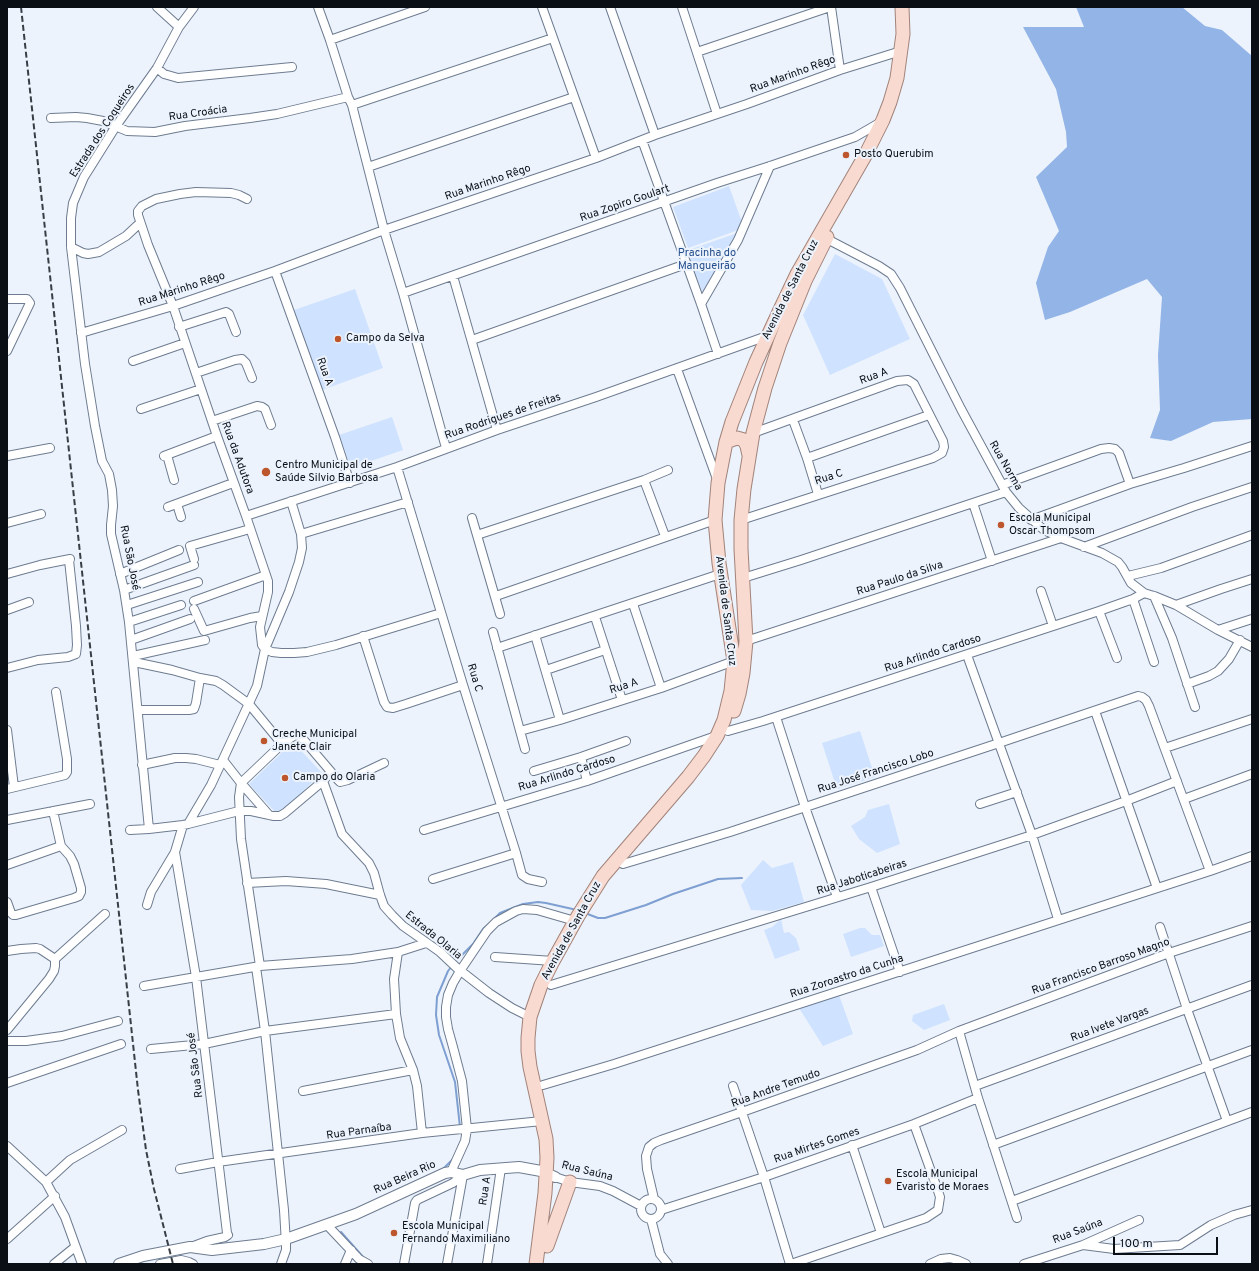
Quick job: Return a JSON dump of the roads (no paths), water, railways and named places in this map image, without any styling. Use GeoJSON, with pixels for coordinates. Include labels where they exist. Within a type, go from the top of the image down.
{"type":"FeatureCollection","features":[{"type":"Feature","properties":{"kind":"main road","name":"Avenida de Santa Cruz"},"geometry":{"type":"LineString","coordinates":[[536,1264],[551,1175],[546,1139],[529,1056],[528,1038],[530,1018],[541,984],[603,876],[688,777],[722,733],[731,691],[734,661],[720,574],[715,520],[718,483],[726,442],[742,397],[767,336],[801,268],[866,154],[883,120],[897,78],[903,34],[902,7]]}},
{"type":"Feature","properties":{"kind":"main road","name":"Avenida de Santa Cruz"},"geometry":{"type":"LineString","coordinates":[[544,1264],[547,1246],[554,1143],[551,1121],[537,1056],[537,1028],[540,1014],[551,985],[583,913],[707,766],[739,694],[743,673],[746,641],[741,520],[744,488],[753,433],[765,388],[780,343],[805,281],[869,162],[896,103],[904,78],[908,52],[910,32],[908,7]]}},
{"type":"Feature","properties":{"kind":"main road"},"geometry":{"type":"LineString","coordinates":[[726,442],[737,438],[744,440],[749,457]]}},
{"type":"Feature","properties":{"kind":"main road"},"geometry":{"type":"LineString","coordinates":[[720,574],[729,579],[743,578]]}},
{"type":"Feature","properties":{"kind":"main road"},"geometry":{"type":"LineString","coordinates":[[547,1246],[570,1182]]}},
{"type":"Feature","properties":{"kind":"street"},"geometry":{"type":"LineString","coordinates":[[157,7],[180,27]]}},
{"type":"Feature","properties":{"kind":"street","name":"Estrada dos Coqueiros"},"geometry":{"type":"LineString","coordinates":[[71,247],[71,218],[73,203],[84,177],[116,126],[157,68],[180,27],[194,7]]}},
{"type":"Feature","properties":{"kind":"street"},"geometry":{"type":"LineString","coordinates":[[318,7],[352,105],[384,230],[446,448]]}},
{"type":"Feature","properties":{"kind":"street"},"geometry":{"type":"LineString","coordinates":[[330,40],[425,7]]}},
{"type":"Feature","properties":{"kind":"street"},"geometry":{"type":"LineString","coordinates":[[542,7],[596,158]]}},
{"type":"Feature","properties":{"kind":"street"},"geometry":{"type":"LineString","coordinates":[[610,7],[655,135]]}},
{"type":"Feature","properties":{"kind":"street"},"geometry":{"type":"LineString","coordinates":[[682,7],[717,114]]}},
{"type":"Feature","properties":{"kind":"street"},"geometry":{"type":"LineString","coordinates":[[697,52],[830,7],[840,70]]}},
{"type":"Feature","properties":{"kind":"street"},"geometry":{"type":"LineString","coordinates":[[352,105],[552,38]]}},
{"type":"Feature","properties":{"kind":"street","name":"Rua Marinho Rêgo"},"geometry":{"type":"LineString","coordinates":[[81,333],[173,306],[275,271],[384,230],[596,158],[655,135],[840,70],[901,51]]}},
{"type":"Feature","properties":{"kind":"street"},"geometry":{"type":"LineString","coordinates":[[157,68],[164,74],[178,78],[292,66]]}},
{"type":"Feature","properties":{"kind":"street","name":"Rua Croácia"},"geometry":{"type":"LineString","coordinates":[[51,118],[86,118],[99,120],[127,132],[155,132],[185,126],[277,114],[348,97]]}},
{"type":"Feature","properties":{"kind":"street"},"geometry":{"type":"LineString","coordinates":[[368,167],[574,97]]}},
{"type":"Feature","properties":{"kind":"street","name":"Rua Zopiro Goulart"},"geometry":{"type":"LineString","coordinates":[[403,293],[718,183],[855,137],[883,120]]}},
{"type":"Feature","properties":{"kind":"street"},"geometry":{"type":"LineString","coordinates":[[855,137],[862,144],[866,154]]}},
{"type":"Feature","properties":{"kind":"street"},"geometry":{"type":"LineString","coordinates":[[642,140],[718,354]]}},
{"type":"Feature","properties":{"kind":"street"},"geometry":{"type":"LineString","coordinates":[[701,304],[738,240],[770,166]]}},
{"type":"Feature","properties":{"kind":"street"},"geometry":{"type":"LineString","coordinates":[[71,247],[83,253],[96,253],[106,249],[126,236],[140,223],[138,211],[142,206],[156,199],[196,192],[220,192],[239,195],[247,199]]}},
{"type":"Feature","properties":{"kind":"street","name":"Rua da Adutora"},"geometry":{"type":"LineString","coordinates":[[140,223],[173,306],[268,581],[268,592],[260,627],[262,645],[265,649],[257,686],[211,785],[186,824],[175,852]]}},
{"type":"Feature","properties":{"kind":"street","name":"Rua Norma"},"geometry":{"type":"LineString","coordinates":[[827,239],[879,266],[891,274],[900,288],[961,409],[1004,489],[1031,520],[1044,530],[1111,557],[1118,562],[1131,583],[1144,593],[1176,605],[1218,630],[1252,647]]}},
{"type":"Feature","properties":{"kind":"street","name":"Rua São José"},"geometry":{"type":"LineString","coordinates":[[71,247],[81,333],[95,426],[101,456],[111,482],[113,498],[111,534],[127,605],[149,829]]}},
{"type":"Feature","properties":{"kind":"street"},"geometry":{"type":"LineString","coordinates":[[472,340],[686,264]]}},
{"type":"Feature","properties":{"kind":"street","name":"Rua A"},"geometry":{"type":"LineString","coordinates":[[275,271],[335,437],[350,483]]}},
{"type":"Feature","properties":{"kind":"street"},"geometry":{"type":"LineString","coordinates":[[453,276],[497,430]]}},
{"type":"Feature","properties":{"kind":"street"},"geometry":{"type":"LineString","coordinates":[[7,299],[28,299],[30,303],[7,352]]}},
{"type":"Feature","properties":{"kind":"street"},"geometry":{"type":"LineString","coordinates":[[180,327],[226,312],[229,314],[236,332]]}},
{"type":"Feature","properties":{"kind":"street","name":"Rua Rodrigues de Freitas"},"geometry":{"type":"LineString","coordinates":[[246,516],[397,467],[446,448],[677,369],[767,336]]}},
{"type":"Feature","properties":{"kind":"street"},"geometry":{"type":"LineString","coordinates":[[133,361],[185,343]]}},
{"type":"Feature","properties":{"kind":"street"},"geometry":{"type":"LineString","coordinates":[[196,373],[242,359],[246,363],[252,378]]}},
{"type":"Feature","properties":{"kind":"street"},"geometry":{"type":"LineString","coordinates":[[677,369],[715,470],[718,483]]}},
{"type":"Feature","properties":{"kind":"street","name":"Rua A"},"geometry":{"type":"LineString","coordinates":[[753,433],[793,420],[897,381],[910,380],[914,384],[943,441],[944,447],[940,455],[924,460]]}},
{"type":"Feature","properties":{"kind":"street"},"geometry":{"type":"LineString","coordinates":[[142,409],[201,389]]}},
{"type":"Feature","properties":{"kind":"street"},"geometry":{"type":"LineString","coordinates":[[212,421],[257,406],[265,409],[271,425]]}},
{"type":"Feature","properties":{"kind":"street"},"geometry":{"type":"LineString","coordinates":[[807,458],[929,415]]}},
{"type":"Feature","properties":{"kind":"street"},"geometry":{"type":"LineString","coordinates":[[793,420],[818,494]]}},
{"type":"Feature","properties":{"kind":"street"},"geometry":{"type":"LineString","coordinates":[[174,480],[165,455],[217,436]]}},
{"type":"Feature","properties":{"kind":"street"},"geometry":{"type":"LineString","coordinates":[[1031,520],[1130,484],[1252,446]]}},
{"type":"Feature","properties":{"kind":"street"},"geometry":{"type":"LineString","coordinates":[[7,456],[50,448]]}},
{"type":"Feature","properties":{"kind":"street"},"geometry":{"type":"LineString","coordinates":[[743,578],[973,503],[1101,449],[1112,448],[1119,453],[1130,484]]}},
{"type":"Feature","properties":{"kind":"street","name":"Rua C"},"geometry":{"type":"LineString","coordinates":[[741,520],[924,460]]}},
{"type":"Feature","properties":{"kind":"street","name":"Rua C"},"geometry":{"type":"LineString","coordinates":[[397,467],[522,875],[528,879],[542,882]]}},
{"type":"Feature","properties":{"kind":"street"},"geometry":{"type":"LineString","coordinates":[[477,535],[644,480],[668,470]]}},
{"type":"Feature","properties":{"kind":"street"},"geometry":{"type":"LineString","coordinates":[[644,480],[665,536]]}},
{"type":"Feature","properties":{"kind":"street"},"geometry":{"type":"LineString","coordinates":[[168,507],[233,483]]}},
{"type":"Feature","properties":{"kind":"street"},"geometry":{"type":"LineString","coordinates":[[1084,547],[1252,487]]}},
{"type":"Feature","properties":{"kind":"street"},"geometry":{"type":"LineString","coordinates":[[291,501],[302,534],[302,548],[289,592],[265,649],[272,652],[281,653],[307,652],[441,613]]}},
{"type":"Feature","properties":{"kind":"street"},"geometry":{"type":"LineString","coordinates":[[302,534],[408,502]]}},
{"type":"Feature","properties":{"kind":"street"},"geometry":{"type":"LineString","coordinates":[[973,503],[992,561]]}},
{"type":"Feature","properties":{"kind":"street"},"geometry":{"type":"LineString","coordinates":[[177,504],[181,517]]}},
{"type":"Feature","properties":{"kind":"street"},"geometry":{"type":"LineString","coordinates":[[7,523],[41,514]]}},
{"type":"Feature","properties":{"kind":"street"},"geometry":{"type":"LineString","coordinates":[[472,518],[500,614]]}},
{"type":"Feature","properties":{"kind":"street"},"geometry":{"type":"LineString","coordinates":[[496,596],[665,536],[715,520]]}},
{"type":"Feature","properties":{"kind":"street"},"geometry":{"type":"LineString","coordinates":[[124,590],[194,562],[190,546],[250,529]]}},
{"type":"Feature","properties":{"kind":"street"},"geometry":{"type":"LineString","coordinates":[[1128,576],[1161,568],[1252,535]]}},
{"type":"Feature","properties":{"kind":"street","name":"Rua Paulo da Silva"},"geometry":{"type":"LineString","coordinates":[[746,641],[1062,538]]}},
{"type":"Feature","properties":{"kind":"street"},"geometry":{"type":"LineString","coordinates":[[120,574],[179,550]]}},
{"type":"Feature","properties":{"kind":"street"},"geometry":{"type":"LineString","coordinates":[[7,574],[40,565],[70,560],[77,649],[74,656],[59,659],[38,660],[7,668]]}},
{"type":"Feature","properties":{"kind":"street"},"geometry":{"type":"LineString","coordinates":[[498,648],[595,617],[720,574]]}},
{"type":"Feature","properties":{"kind":"street"},"geometry":{"type":"LineString","coordinates":[[262,616],[204,631],[194,605],[266,575]]}},
{"type":"Feature","properties":{"kind":"street"},"geometry":{"type":"LineString","coordinates":[[1176,605],[1252,579]]}},
{"type":"Feature","properties":{"kind":"street"},"geometry":{"type":"LineString","coordinates":[[127,605],[198,582]]}},
{"type":"Feature","properties":{"kind":"street"},"geometry":{"type":"LineString","coordinates":[[1041,591],[1053,626]]}},
{"type":"Feature","properties":{"kind":"street","name":"Rua Arlindo Cardoso"},"geometry":{"type":"LineString","coordinates":[[424,830],[587,781],[722,733],[776,717],[1099,612],[1133,599],[1144,593]]}},
{"type":"Feature","properties":{"kind":"street"},"geometry":{"type":"LineString","coordinates":[[1154,596],[1172,638],[1195,707]]}},
{"type":"Feature","properties":{"kind":"street"},"geometry":{"type":"LineString","coordinates":[[1133,599],[1154,662]]}},
{"type":"Feature","properties":{"kind":"street"},"geometry":{"type":"LineString","coordinates":[[7,610],[29,602]]}},
{"type":"Feature","properties":{"kind":"street"},"geometry":{"type":"LineString","coordinates":[[633,604],[661,688]]}},
{"type":"Feature","properties":{"kind":"street"},"geometry":{"type":"LineString","coordinates":[[129,622],[181,605]]}},
{"type":"Feature","properties":{"kind":"street"},"geometry":{"type":"LineString","coordinates":[[1099,612],[1117,658]]}},
{"type":"Feature","properties":{"kind":"street"},"geometry":{"type":"LineString","coordinates":[[595,617],[622,700]]}},
{"type":"Feature","properties":{"kind":"street"},"geometry":{"type":"LineString","coordinates":[[131,640],[190,619]]}},
{"type":"Feature","properties":{"kind":"street"},"geometry":{"type":"LineString","coordinates":[[1218,630],[1252,619]]}},
{"type":"Feature","properties":{"kind":"street"},"geometry":{"type":"LineString","coordinates":[[493,632],[525,749]]}},
{"type":"Feature","properties":{"kind":"street"},"geometry":{"type":"LineString","coordinates":[[535,635],[560,720]]}},
{"type":"Feature","properties":{"kind":"street"},"geometry":{"type":"LineString","coordinates":[[363,636],[385,705],[393,708],[463,685]]}},
{"type":"Feature","properties":{"kind":"street"},"geometry":{"type":"LineString","coordinates":[[133,659],[205,640]]}},
{"type":"Feature","properties":{"kind":"street"},"geometry":{"type":"LineString","coordinates":[[1187,684],[1210,676],[1218,671],[1229,659],[1240,640]]}},
{"type":"Feature","properties":{"kind":"street"},"geometry":{"type":"LineString","coordinates":[[546,670],[605,650]]}},
{"type":"Feature","properties":{"kind":"street"},"geometry":{"type":"LineString","coordinates":[[967,654],[1032,835],[1058,919]]}},
{"type":"Feature","properties":{"kind":"street"},"geometry":{"type":"LineString","coordinates":[[133,659],[216,681],[249,704],[282,744]]}},
{"type":"Feature","properties":{"kind":"street","name":"Rua A"},"geometry":{"type":"LineString","coordinates":[[520,731],[661,688],[734,661]]}},
{"type":"Feature","properties":{"kind":"street"},"geometry":{"type":"LineString","coordinates":[[138,710],[194,709],[200,678]]}},
{"type":"Feature","properties":{"kind":"street"},"geometry":{"type":"LineString","coordinates":[[7,730],[10,788],[65,775],[67,772],[67,759],[56,692]]}},
{"type":"Feature","properties":{"kind":"street","name":"Rua José Francisco Lobo"},"geometry":{"type":"LineString","coordinates":[[623,864],[730,832],[999,744],[1134,697],[1142,697],[1146,700],[1165,748]]}},
{"type":"Feature","properties":{"kind":"street"},"geometry":{"type":"LineString","coordinates":[[1095,711],[1157,888]]}},
{"type":"Feature","properties":{"kind":"street"},"geometry":{"type":"LineString","coordinates":[[776,717],[805,807],[837,897]]}},
{"type":"Feature","properties":{"kind":"street"},"geometry":{"type":"LineString","coordinates":[[1210,870],[1165,748],[1252,719]]}},
{"type":"Feature","properties":{"kind":"street"},"geometry":{"type":"LineString","coordinates":[[281,1264],[286,1250],[286,1234],[258,967],[241,839],[239,797],[241,783],[282,744],[294,735],[300,736],[338,780],[343,782],[384,763]]}},
{"type":"Feature","properties":{"kind":"street"},"geometry":{"type":"LineString","coordinates":[[534,771],[581,757],[626,741]]}},
{"type":"Feature","properties":{"kind":"street"},"geometry":{"type":"LineString","coordinates":[[581,757],[587,781]]}},
{"type":"Feature","properties":{"kind":"street"},"geometry":{"type":"LineString","coordinates":[[142,765],[175,758],[222,762],[269,816]]}},
{"type":"Feature","properties":{"kind":"street"},"geometry":{"type":"LineString","coordinates":[[130,830],[186,824],[240,811],[251,811],[277,817],[285,813],[323,781],[331,772]]}},
{"type":"Feature","properties":{"kind":"street"},"geometry":{"type":"LineString","coordinates":[[1184,799],[1252,774]]}},
{"type":"Feature","properties":{"kind":"street","name":"Estrada Olaria"},"geometry":{"type":"LineString","coordinates":[[323,781],[342,834],[369,863],[374,873],[384,906],[392,916],[403,926],[440,952],[458,970],[489,993],[530,1018]]}},
{"type":"Feature","properties":{"kind":"street","name":"Rua Jaboticabeiras"},"geometry":{"type":"LineString","coordinates":[[551,985],[871,887],[1032,835],[1177,781]]}},
{"type":"Feature","properties":{"kind":"street"},"geometry":{"type":"LineString","coordinates":[[980,804],[1016,792]]}},
{"type":"Feature","properties":{"kind":"street"},"geometry":{"type":"LineString","coordinates":[[7,820],[90,804]]}},
{"type":"Feature","properties":{"kind":"street"},"geometry":{"type":"LineString","coordinates":[[7,902],[10,913],[16,915],[74,898],[79,896],[81,892],[74,864],[70,856],[61,846],[52,811]]}},
{"type":"Feature","properties":{"kind":"street"},"geometry":{"type":"LineString","coordinates":[[7,866],[61,846]]}},
{"type":"Feature","properties":{"kind":"street"},"geometry":{"type":"LineString","coordinates":[[147,905],[151,892],[175,852]]}},
{"type":"Feature","properties":{"kind":"street","name":"Rua São José"},"geometry":{"type":"LineString","coordinates":[[175,852],[196,977],[228,1235],[190,1247]]}},
{"type":"Feature","properties":{"kind":"street"},"geometry":{"type":"LineString","coordinates":[[433,879],[516,853]]}},
{"type":"Feature","properties":{"kind":"street","name":"Rua Zoroastro da Cunha"},"geometry":{"type":"LineString","coordinates":[[543,1085],[614,1064],[900,972],[1252,856]]}},
{"type":"Feature","properties":{"kind":"street"},"geometry":{"type":"LineString","coordinates":[[247,883],[286,881],[326,884],[380,895]]}},
{"type":"Feature","properties":{"kind":"street"},"geometry":{"type":"LineString","coordinates":[[871,887],[900,972]]}},
{"type":"Feature","properties":{"kind":"street","name":"Rua Beira Rio"},"geometry":{"type":"LineString","coordinates":[[120,1264],[143,1256],[190,1247],[212,1250],[264,1244],[286,1234],[328,1225],[356,1214],[430,1179],[451,1172],[465,1141],[462,1129],[462,1081],[448,1029],[446,1007],[448,995],[458,970],[487,931],[496,922],[516,911],[523,908],[583,913]]}},
{"type":"Feature","properties":{"kind":"street"},"geometry":{"type":"LineString","coordinates":[[7,1030],[49,979],[54,971],[55,958],[105,914]]}},
{"type":"Feature","properties":{"kind":"street","name":"Rua Francisco Barroso Magno"},"geometry":{"type":"LineString","coordinates":[[959,1031],[1169,953],[1252,926]]}},
{"type":"Feature","properties":{"kind":"street"},"geometry":{"type":"LineString","coordinates":[[1160,928],[1186,1009],[1227,1121]]}},
{"type":"Feature","properties":{"kind":"street"},"geometry":{"type":"LineString","coordinates":[[144,986],[258,967],[352,959],[398,952],[426,943]]}},
{"type":"Feature","properties":{"kind":"street"},"geometry":{"type":"LineString","coordinates":[[7,951],[21,948],[36,948],[55,958]]}},
{"type":"Feature","properties":{"kind":"street"},"geometry":{"type":"LineString","coordinates":[[398,952],[394,979],[396,1014],[400,1038],[413,1070],[419,1099],[422,1134]]}},
{"type":"Feature","properties":{"kind":"street"},"geometry":{"type":"LineString","coordinates":[[495,957],[553,961]]}},
{"type":"Feature","properties":{"kind":"street","name":"Rua Ivete Vargas"},"geometry":{"type":"LineString","coordinates":[[975,1086],[1252,985]]}},
{"type":"Feature","properties":{"kind":"street"},"geometry":{"type":"LineString","coordinates":[[151,1049],[204,1044],[265,1031],[396,1014]]}},
{"type":"Feature","properties":{"kind":"street"},"geometry":{"type":"LineString","coordinates":[[7,1041],[26,1041],[62,1036],[118,1021]]}},
{"type":"Feature","properties":{"kind":"street"},"geometry":{"type":"LineString","coordinates":[[959,1031],[978,1098],[1017,1218]]}},
{"type":"Feature","properties":{"kind":"street","name":"Rua Andre Temudo"},"geometry":{"type":"LineString","coordinates":[[654,1199],[645,1161],[649,1147],[654,1143],[917,1050],[959,1031]]}},
{"type":"Feature","properties":{"kind":"street"},"geometry":{"type":"LineString","coordinates":[[7,1083],[121,1044]]}},
{"type":"Feature","properties":{"kind":"street"},"geometry":{"type":"LineString","coordinates":[[994,1145],[1252,1050]]}},
{"type":"Feature","properties":{"kind":"street"},"geometry":{"type":"LineString","coordinates":[[303,1091],[413,1070]]}},
{"type":"Feature","properties":{"kind":"street"},"geometry":{"type":"LineString","coordinates":[[734,1086],[764,1176],[790,1264],[926,1218],[938,1210],[940,1197],[937,1186],[914,1124]]}},
{"type":"Feature","properties":{"kind":"street","name":"Rua Mirtes Gomes"},"geometry":{"type":"LineString","coordinates":[[661,1210],[914,1124],[978,1098]]}},
{"type":"Feature","properties":{"kind":"street"},"geometry":{"type":"LineString","coordinates":[[1012,1201],[1252,1112]]}},
{"type":"Feature","properties":{"kind":"street","name":"Rua Parnaíba"},"geometry":{"type":"LineString","coordinates":[[180,1169],[218,1162],[422,1134],[542,1121]]}},
{"type":"Feature","properties":{"kind":"street"},"geometry":{"type":"LineString","coordinates":[[46,1182],[70,1160],[122,1130]]}},
{"type":"Feature","properties":{"kind":"street"},"geometry":{"type":"LineString","coordinates":[[852,1145],[881,1233]]}},
{"type":"Feature","properties":{"kind":"street"},"geometry":{"type":"LineString","coordinates":[[7,1146],[46,1182],[55,1196],[65,1217],[82,1264]]}},
{"type":"Feature","properties":{"kind":"street","name":"Rua A"},"geometry":{"type":"LineString","coordinates":[[487,1264],[502,1168]]}},
{"type":"Feature","properties":{"kind":"street","name":"Rua A"},"geometry":{"type":"LineString","coordinates":[[404,1264],[415,1203],[417,1200],[453,1183],[463,1175],[480,1170],[525,1168],[541,1170],[551,1175]]}},
{"type":"Feature","properties":{"kind":"street"},"geometry":{"type":"LineString","coordinates":[[447,1264],[463,1175],[451,1172]]}},
{"type":"Feature","properties":{"kind":"street","name":"Rua Saúna"},"geometry":{"type":"LineString","coordinates":[[551,1175],[570,1182],[600,1186],[613,1191],[641,1206]]}},
{"type":"Feature","properties":{"kind":"street"},"geometry":{"type":"LineString","coordinates":[[7,1239],[55,1196]]}},
{"type":"Feature","properties":{"kind":"street"},"geometry":{"type":"LineString","coordinates":[[651,1219],[656,1217],[661,1210],[658,1202],[654,1199],[645,1200],[641,1206],[642,1214],[651,1219],[660,1254],[668,1264]]}},
{"type":"Feature","properties":{"kind":"street"},"geometry":{"type":"LineString","coordinates":[[1083,1245],[1114,1249],[1180,1245],[1212,1225],[1252,1210]]}},
{"type":"Feature","properties":{"kind":"street","name":"Rua Saúna"},"geometry":{"type":"LineString","coordinates":[[1024,1264],[1083,1245],[1140,1220]]}},
{"type":"Feature","properties":{"kind":"street"},"geometry":{"type":"LineString","coordinates":[[328,1225],[359,1258],[368,1264]]}},
{"type":"Feature","properties":{"kind":"street"},"geometry":{"type":"LineString","coordinates":[[54,1264],[75,1247]]}},
{"type":"Feature","properties":{"kind":"street"},"geometry":{"type":"LineString","coordinates":[[346,1264],[351,1250]]}},
{"type":"Feature","properties":{"kind":"street"},"geometry":{"type":"LineString","coordinates":[[930,1264],[941,1259],[950,1258],[966,1264]]}},
{"type":"Feature","properties":{"kind":"street"},"geometry":{"type":"LineString","coordinates":[[160,1264],[181,1260],[193,1264]]}},
{"type":"Feature","properties":{"kind":"waterway"},"geometry":{"type":"LineString","coordinates":[[585,913],[598,918],[605,918],[718,879],[742,878]]}},
{"type":"Feature","properties":{"kind":"waterway"},"geometry":{"type":"LineString","coordinates":[[493,920],[500,913],[523,904],[538,902],[577,910]]}},
{"type":"Feature","properties":{"kind":"waterway"},"geometry":{"type":"LineString","coordinates":[[455,962],[473,944],[483,929],[490,923]]}},
{"type":"Feature","properties":{"kind":"waterway"},"geometry":{"type":"LineString","coordinates":[[452,966],[448,971],[437,997],[436,1015],[439,1035],[455,1082],[460,1127]]}},
{"type":"Feature","properties":{"kind":"waterway"},"geometry":{"type":"LineString","coordinates":[[442,1170],[453,1159]]}},
{"type":"Feature","properties":{"kind":"waterway"},"geometry":{"type":"LineString","coordinates":[[341,1232],[364,1258]]}},
{"type":"Feature","properties":{"kind":"railway"},"geometry":{"type":"LineString","coordinates":[[21,7],[138,1090],[146,1150],[154,1189],[173,1264]]}},
{"type":"Feature","properties":{"kind":"place","name":"Posto Querubim"},"geometry":{"type":"Point","coordinates":[846,155]}},
{"type":"Feature","properties":{"kind":"place","name":"Campo da Selva"},"geometry":{"type":"Point","coordinates":[338,339]}},
{"type":"Feature","properties":{"kind":"place","name":"Centro Municipal de Saúde Silvio Barbosa"},"geometry":{"type":"Point","coordinates":[266,472]}},
{"type":"Feature","properties":{"kind":"place","name":"Escola Municipal Oscar Thompsom"},"geometry":{"type":"Point","coordinates":[1001,525]}},
{"type":"Feature","properties":{"kind":"place","name":"Creche Municipal Janete Clair"},"geometry":{"type":"Point","coordinates":[264,741]}},
{"type":"Feature","properties":{"kind":"place","name":"Campo do Olaria"},"geometry":{"type":"Point","coordinates":[285,778]}},
{"type":"Feature","properties":{"kind":"place","name":"Escola Municipal Evaristo de Moraes"},"geometry":{"type":"Point","coordinates":[888,1181]}},
{"type":"Feature","properties":{"kind":"place","name":"Escola Municipal Fernando Maximiliano"},"geometry":{"type":"Point","coordinates":[394,1233]}},
{"type":"Feature","properties":{"kind":"park label","name":"Pracinha do Mangueirão"},"geometry":{"type":"Point","coordinates":[707,260]}}]}
